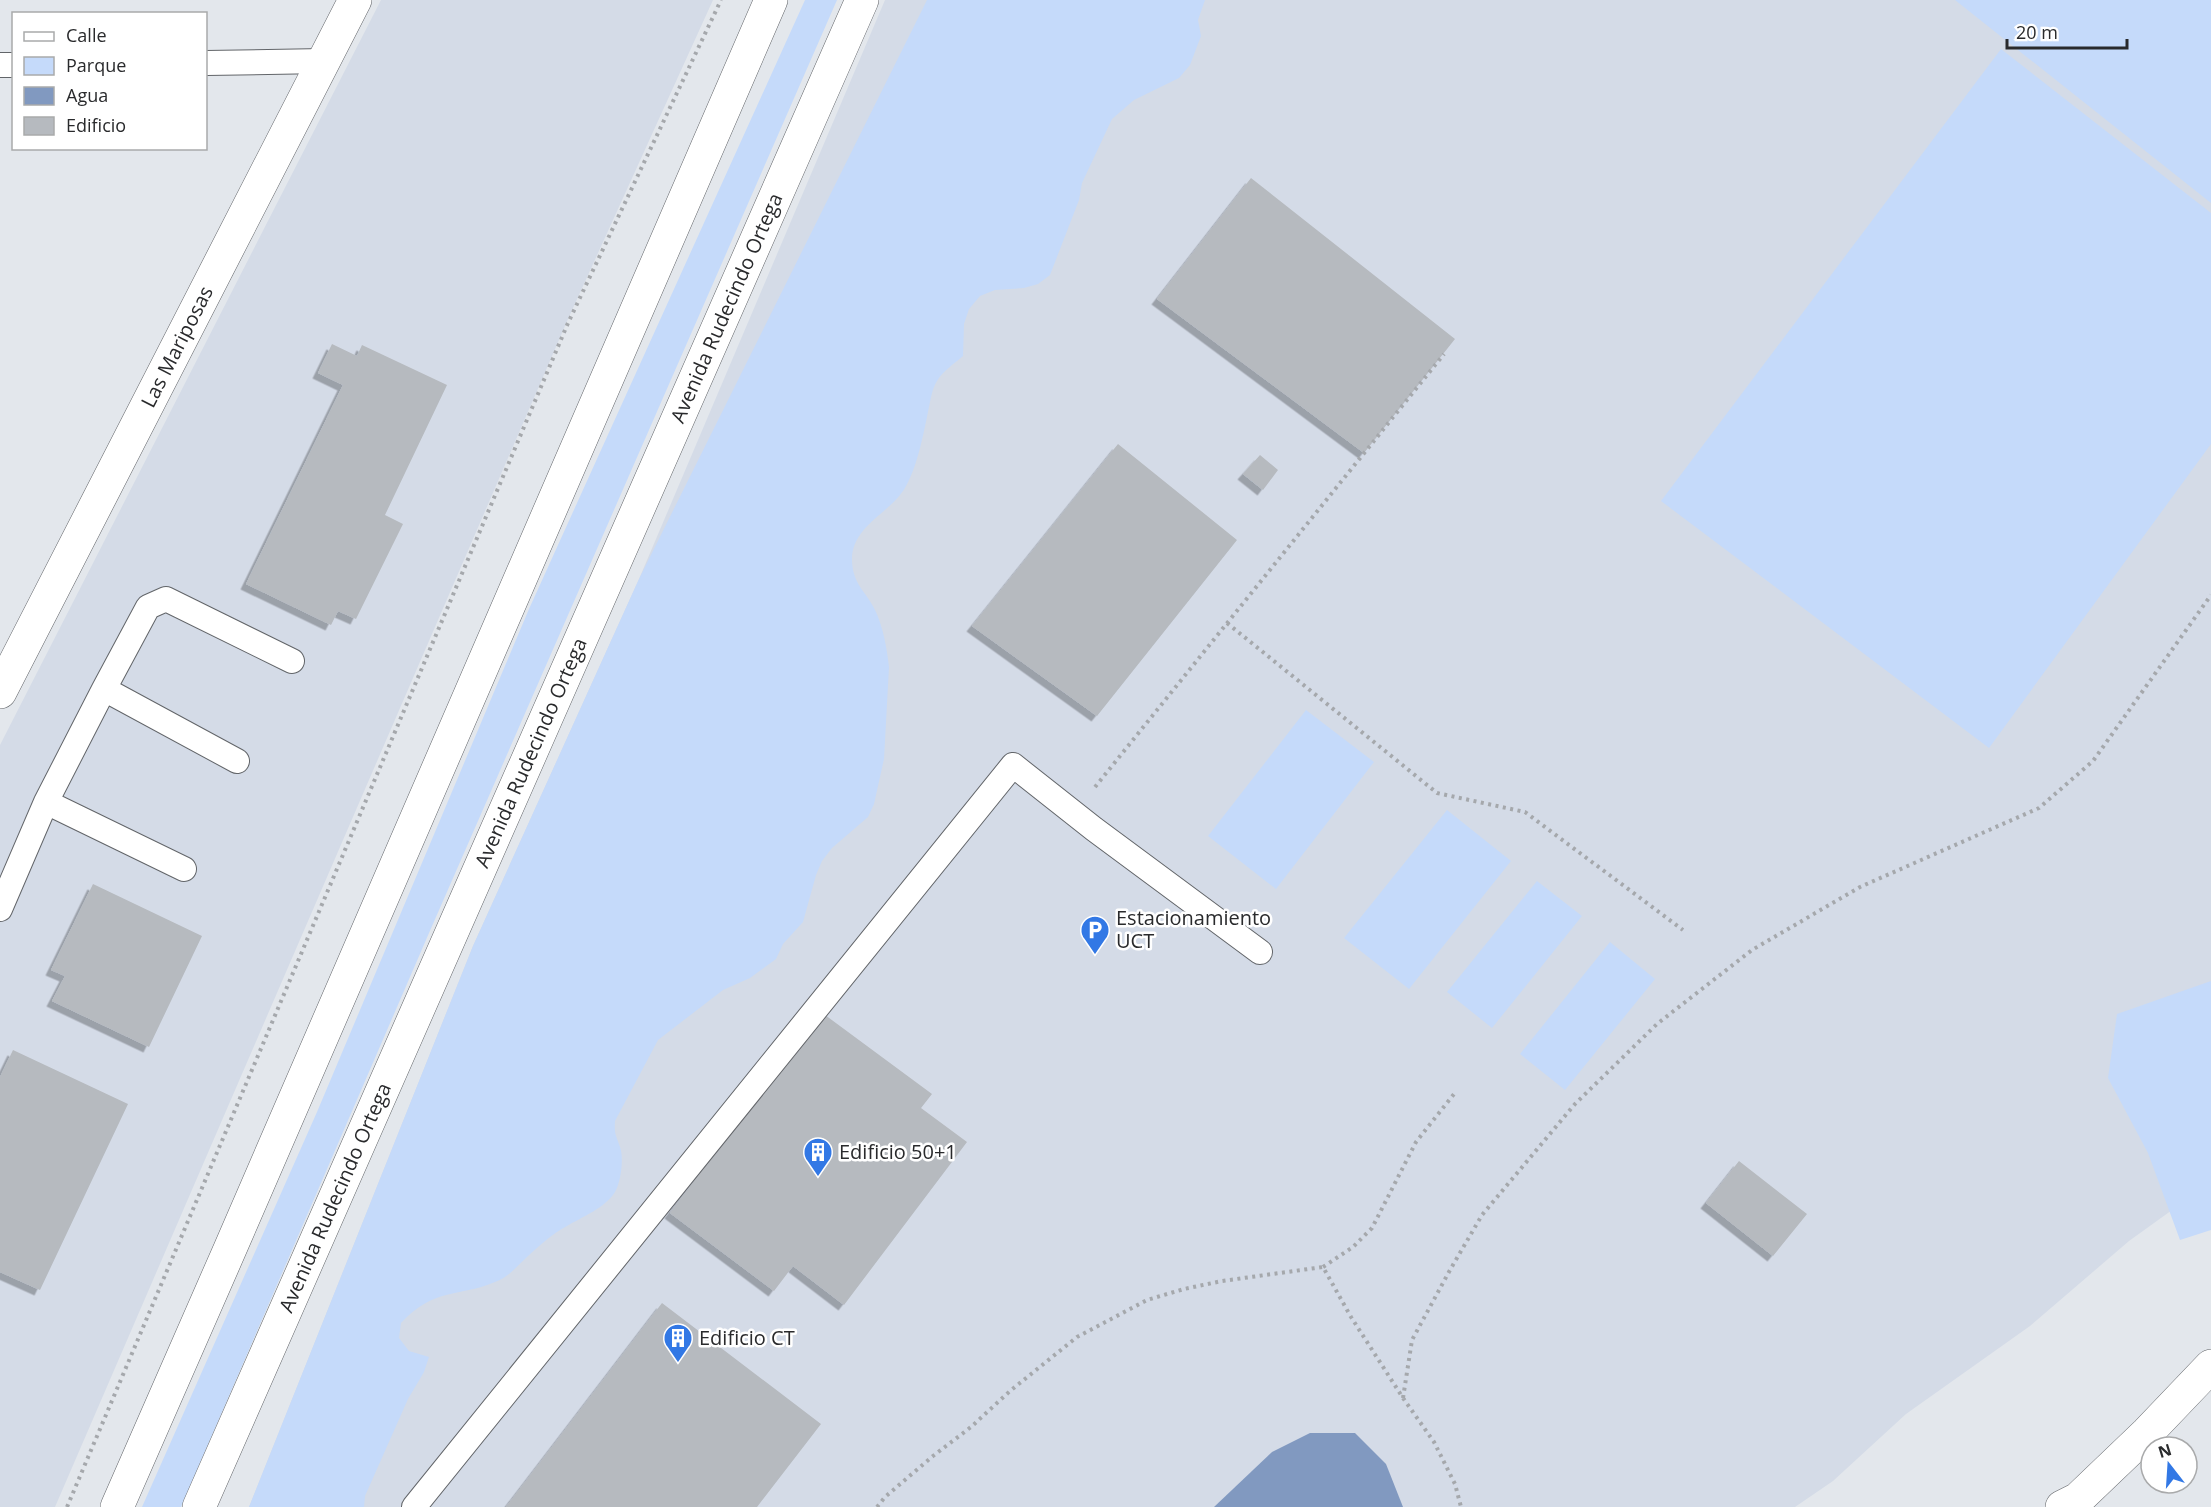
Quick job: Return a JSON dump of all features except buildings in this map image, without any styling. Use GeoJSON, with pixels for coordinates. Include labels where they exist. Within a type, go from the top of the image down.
{"type":"FeatureCollection","features":[{"type":"Feature","properties":{"kind":"main road","name":"Las Mariposas"},"geometry":{"type":"LineString","coordinates":[[0,692],[356,0]]}},
{"type":"Feature","properties":{"kind":"main road"},"geometry":{"type":"LineString","coordinates":[[117,1507],[231,1249],[771,0]]}},
{"type":"Feature","properties":{"kind":"main road","name":"Avenida Rudecindo Ortega"},"geometry":{"type":"LineString","coordinates":[[199,1507],[862,0]]}},
{"type":"Feature","properties":{"kind":"main road"},"geometry":{"type":"LineString","coordinates":[[2062,1507],[2078,1498],[2147,1433],[2211,1366]]}},
{"type":"Feature","properties":{"kind":"lane"},"geometry":{"type":"LineString","coordinates":[[207,63],[324,62]]}},
{"type":"Feature","properties":{"kind":"lane"},"geometry":{"type":"LineString","coordinates":[[0,909],[46,802],[148,607],[166,598],[291,661]]}},
{"type":"Feature","properties":{"kind":"lane"},"geometry":{"type":"LineString","coordinates":[[104,689],[237,761]]}},
{"type":"Feature","properties":{"kind":"lane"},"geometry":{"type":"LineString","coordinates":[[414,1507],[1013,765],[1260,952]]}},
{"type":"Feature","properties":{"kind":"lane"},"geometry":{"type":"LineString","coordinates":[[46,802],[184,869]]}},
{"type":"Feature","properties":{"kind":"path"},"geometry":{"type":"LineString","coordinates":[[67,1507],[568,323],[721,0]]}},
{"type":"Feature","properties":{"kind":"path"},"geometry":{"type":"LineString","coordinates":[[1090,793],[1444,354]]}},
{"type":"Feature","properties":{"kind":"path"},"geometry":{"type":"LineString","coordinates":[[1403,1398],[1412,1340],[1477,1224],[1575,1104],[1656,1024],[1752,950],[1860,887],[2039,808],[2093,761],[2211,595]]}},
{"type":"Feature","properties":{"kind":"path"},"geometry":{"type":"LineString","coordinates":[[1227,623],[1437,793],[1525,812],[1683,930]]}},
{"type":"Feature","properties":{"kind":"path"},"geometry":{"type":"LineString","coordinates":[[877,1507],[885,1497],[933,1456],[971,1427],[1010,1391],[1077,1337],[1147,1300],[1222,1281],[1323,1267],[1353,1247],[1372,1228],[1416,1142],[1454,1094]]}},
{"type":"Feature","properties":{"kind":"path"},"geometry":{"type":"LineString","coordinates":[[1323,1267],[1351,1317],[1434,1442],[1455,1484],[1461,1507]]}},
{"type":"Feature","properties":{"kind":"shaded area"},"geometry":{"type":"Polygon","coordinates":[[[381,0],[713,0],[568,319],[55,1507],[0,1507],[0,745],[381,0]]]}},
{"type":"Feature","properties":{"kind":"shaded area"},"geometry":{"type":"Polygon","coordinates":[[[885,0],[1987,0],[2211,177],[2211,1182],[2129,1241],[2030,1326],[1906,1414],[1833,1481],[1795,1507],[249,1507],[473,946],[639,579],[885,0]]]}},
{"type":"Feature","properties":{"kind":"green space"},"geometry":{"type":"Polygon","coordinates":[[[805,0],[837,0],[181,1507],[142,1507],[317,1112],[529,609],[805,0]]]}},
{"type":"Feature","properties":{"kind":"green space"},"geometry":{"type":"Polygon","coordinates":[[[927,0],[1205,0],[1198,20],[1201,36],[1190,65],[1179,78],[1134,100],[1112,119],[1082,183],[1079,200],[1050,275],[1038,284],[1024,288],[995,290],[980,296],[969,309],[964,324],[963,356],[942,374],[934,387],[920,448],[910,478],[900,495],[865,529],[853,549],[852,561],[855,576],[878,616],[889,667],[884,759],[874,804],[868,817],[832,848],[822,861],[803,922],[783,944],[776,959],[750,978],[723,990],[658,1040],[615,1121],[615,1132],[622,1163],[619,1182],[611,1198],[593,1212],[551,1236],[505,1277],[481,1287],[435,1298],[401,1323],[399,1338],[409,1351],[429,1357],[365,1496],[364,1507],[249,1507],[473,946],[639,579],[927,0]]]}},
{"type":"Feature","properties":{"kind":"green space"},"geometry":{"type":"Polygon","coordinates":[[[1955,0],[2211,0],[2211,203],[1955,0]]]}},
{"type":"Feature","properties":{"kind":"green space"},"geometry":{"type":"Polygon","coordinates":[[[2001,49],[2211,213],[2211,444],[1989,748],[1661,501],[2001,49]]]}},
{"type":"Feature","properties":{"kind":"green space"},"geometry":{"type":"Polygon","coordinates":[[[1306,710],[1374,762],[1276,889],[1208,836],[1306,710]]]}},
{"type":"Feature","properties":{"kind":"green space"},"geometry":{"type":"Polygon","coordinates":[[[1447,810],[1511,861],[1409,989],[1344,938],[1447,810]]]}},
{"type":"Feature","properties":{"kind":"green space"},"geometry":{"type":"Polygon","coordinates":[[[1537,881],[1582,916],[1492,1028],[1447,992],[1537,881]]]}},
{"type":"Feature","properties":{"kind":"green space"},"geometry":{"type":"Polygon","coordinates":[[[1610,942],[1655,979],[1565,1090],[1520,1054],[1610,942]]]}},
{"type":"Feature","properties":{"kind":"green space"},"geometry":{"type":"Polygon","coordinates":[[[2211,981],[2211,1230],[2180,1240],[2148,1153],[2108,1078],[2117,1014],[2211,981]]]}},
{"type":"Feature","properties":{"kind":"water"},"geometry":{"type":"Polygon","coordinates":[[[1310,1433],[1355,1433],[1386,1464],[1403,1507],[1214,1507],[1272,1452],[1310,1433]]]}},
{"type":"Feature","properties":{"kind":"place","name":"Estacionamiento UCT"},"geometry":{"type":"Point","coordinates":[1095,956]}},
{"type":"Feature","properties":{"kind":"place","name":"Edificio 50+1"},"geometry":{"type":"Point","coordinates":[818,1178]}},
{"type":"Feature","properties":{"kind":"place","name":"Edificio CT"},"geometry":{"type":"Point","coordinates":[678,1364]}}]}
